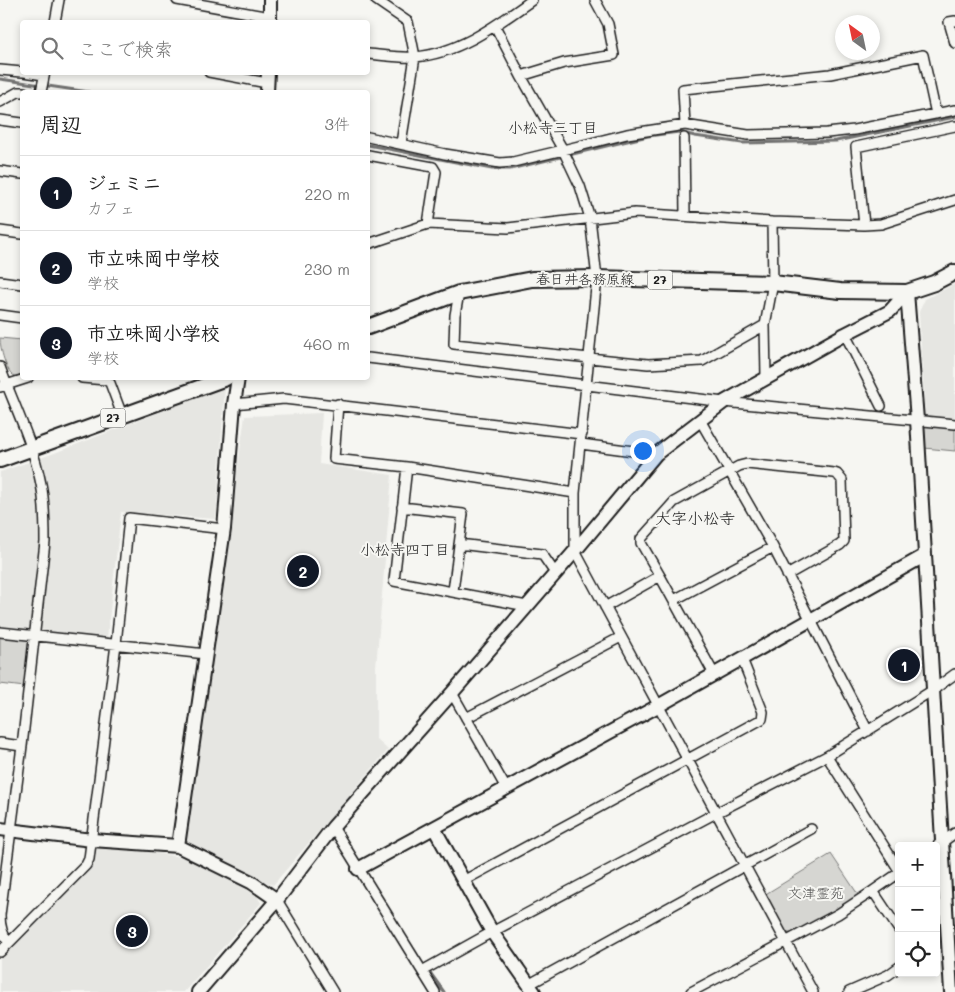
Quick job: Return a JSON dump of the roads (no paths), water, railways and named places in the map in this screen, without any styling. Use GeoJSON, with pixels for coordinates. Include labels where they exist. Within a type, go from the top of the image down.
{"type":"FeatureCollection","features":[{"type":"Feature","properties":{"kind":"main road","name":"春日井各務原線"},"geometry":{"type":"LineString","coordinates":[[370,326],[459,293],[532,279],[597,278],[773,283],[840,291],[907,292],[934,283],[955,272]]}},
{"type":"Feature","properties":{"kind":"main road","name":"27"},"geometry":{"type":"LineString","coordinates":[[0,460],[220,380]]}},
{"type":"Feature","properties":{"kind":"street"},"geometry":{"type":"LineString","coordinates":[[56,20],[59,0]]}},
{"type":"Feature","properties":{"kind":"street"},"geometry":{"type":"LineString","coordinates":[[177,0],[270,20],[270,0],[276,0]]}},
{"type":"Feature","properties":{"kind":"street"},"geometry":{"type":"LineString","coordinates":[[376,0],[408,22],[415,57],[401,143]]}},
{"type":"Feature","properties":{"kind":"street"},"geometry":{"type":"LineString","coordinates":[[370,54],[415,57],[452,48],[495,26],[532,0]]}},
{"type":"Feature","properties":{"kind":"street"},"geometry":{"type":"LineString","coordinates":[[521,76],[564,63],[614,56],[608,24],[595,0]]}},
{"type":"Feature","properties":{"kind":"street"},"geometry":{"type":"LineString","coordinates":[[955,21],[949,22],[955,43]]}},
{"type":"Feature","properties":{"kind":"street"},"geometry":{"type":"LineString","coordinates":[[495,26],[563,150],[580,186],[590,218],[597,278],[575,492],[575,551],[813,992]]}},
{"type":"Feature","properties":{"kind":"street"},"geometry":{"type":"LineString","coordinates":[[685,125],[683,89],[830,74],[923,55],[936,114]]}},
{"type":"Feature","properties":{"kind":"street"},"geometry":{"type":"LineString","coordinates":[[0,70],[20,72]]}},
{"type":"Feature","properties":{"kind":"street"},"geometry":{"type":"LineString","coordinates":[[40,90],[44,75]]}},
{"type":"Feature","properties":{"kind":"street"},"geometry":{"type":"LineString","coordinates":[[225,75],[267,83]]}},
{"type":"Feature","properties":{"kind":"street"},"geometry":{"type":"LineString","coordinates":[[0,102],[20,92]]}},
{"type":"Feature","properties":{"kind":"street"},"geometry":{"type":"LineString","coordinates":[[370,137],[445,154],[500,163],[513,162],[627,134],[685,125],[748,135],[819,134],[854,130],[955,110]]}},
{"type":"Feature","properties":{"kind":"street"},"geometry":{"type":"LineString","coordinates":[[0,120],[20,123]]}},
{"type":"Feature","properties":{"kind":"street"},"geometry":{"type":"LineString","coordinates":[[864,225],[856,147],[955,126]]}},
{"type":"Feature","properties":{"kind":"street"},"geometry":{"type":"LineString","coordinates":[[684,138],[684,215]]}},
{"type":"Feature","properties":{"kind":"street"},"geometry":{"type":"LineString","coordinates":[[370,155],[433,167],[436,172],[428,224]]}},
{"type":"Feature","properties":{"kind":"street"},"geometry":{"type":"LineString","coordinates":[[0,171],[20,174]]}},
{"type":"Feature","properties":{"kind":"street"},"geometry":{"type":"LineString","coordinates":[[370,243],[428,224],[508,228],[635,213],[772,222],[881,224],[955,200]]}},
{"type":"Feature","properties":{"kind":"street"},"geometry":{"type":"LineString","coordinates":[[766,377],[765,325],[773,283],[772,222]]}},
{"type":"Feature","properties":{"kind":"street"},"geometry":{"type":"LineString","coordinates":[[0,231],[20,234]]}},
{"type":"Feature","properties":{"kind":"street"},"geometry":{"type":"LineString","coordinates":[[0,281],[20,284]]}},
{"type":"Feature","properties":{"kind":"street"},"geometry":{"type":"LineString","coordinates":[[198,992],[277,900],[333,827],[575,551],[656,454],[724,402],[766,377],[890,311],[907,292]]}},
{"type":"Feature","properties":{"kind":"street"},"geometry":{"type":"LineString","coordinates":[[907,292],[917,420],[940,842]]}},
{"type":"Feature","properties":{"kind":"street"},"geometry":{"type":"LineString","coordinates":[[459,293],[455,315],[454,344],[648,364],[702,361],[765,325]]}},
{"type":"Feature","properties":{"kind":"street"},"geometry":{"type":"LineString","coordinates":[[0,315],[20,318]]}},
{"type":"Feature","properties":{"kind":"street"},"geometry":{"type":"LineString","coordinates":[[845,334],[881,406]]}},
{"type":"Feature","properties":{"kind":"street"},"geometry":{"type":"LineString","coordinates":[[370,358],[724,402],[955,424]]}},
{"type":"Feature","properties":{"kind":"street"},"geometry":{"type":"LineString","coordinates":[[0,367],[3,386],[32,448],[41,484],[45,516],[45,542],[22,746],[5,830],[0,921],[4,935],[9,943]]}},
{"type":"Feature","properties":{"kind":"street"},"geometry":{"type":"LineString","coordinates":[[3,386],[22,380]]}},
{"type":"Feature","properties":{"kind":"street"},"geometry":{"type":"LineString","coordinates":[[99,380],[108,381],[111,385],[122,415]]}},
{"type":"Feature","properties":{"kind":"street"},"geometry":{"type":"LineString","coordinates":[[178,846],[224,529],[238,380]]}},
{"type":"Feature","properties":{"kind":"street"},"geometry":{"type":"LineString","coordinates":[[234,404],[284,398],[582,434]]}},
{"type":"Feature","properties":{"kind":"street"},"geometry":{"type":"LineString","coordinates":[[338,404],[334,459],[407,467],[575,492]]}},
{"type":"Feature","properties":{"kind":"street"},"geometry":{"type":"LineString","coordinates":[[700,420],[773,547],[868,731]]}},
{"type":"Feature","properties":{"kind":"street"},"geometry":{"type":"LineString","coordinates":[[581,444],[656,454]]}},
{"type":"Feature","properties":{"kind":"street"},"geometry":{"type":"LineString","coordinates":[[714,674],[641,543],[643,536],[674,502],[730,471],[748,464],[834,472],[842,480],[844,541],[787,575]]}},
{"type":"Feature","properties":{"kind":"street"},"geometry":{"type":"LineString","coordinates":[[407,467],[394,581],[527,606]]}},
{"type":"Feature","properties":{"kind":"street"},"geometry":{"type":"LineString","coordinates":[[402,507],[463,514],[453,591]]}},
{"type":"Feature","properties":{"kind":"street"},"geometry":{"type":"LineString","coordinates":[[0,952],[86,865],[89,859],[116,644],[129,518],[224,529]]}},
{"type":"Feature","properties":{"kind":"street"},"geometry":{"type":"LineString","coordinates":[[460,544],[542,554],[555,574]]}},
{"type":"Feature","properties":{"kind":"street"},"geometry":{"type":"LineString","coordinates":[[674,600],[773,547]]}},
{"type":"Feature","properties":{"kind":"street"},"geometry":{"type":"LineString","coordinates":[[358,869],[658,706],[924,556]]}},
{"type":"Feature","properties":{"kind":"street"},"geometry":{"type":"LineString","coordinates":[[605,607],[660,576]]}},
{"type":"Feature","properties":{"kind":"street"},"geometry":{"type":"LineString","coordinates":[[0,632],[206,654]]}},
{"type":"Feature","properties":{"kind":"street"},"geometry":{"type":"LineString","coordinates":[[466,718],[621,636]]}},
{"type":"Feature","properties":{"kind":"street"},"geometry":{"type":"LineString","coordinates":[[463,881],[762,719],[763,712],[742,658]]}},
{"type":"Feature","properties":{"kind":"street"},"geometry":{"type":"LineString","coordinates":[[422,971],[716,813],[827,756],[933,690],[955,674]]}},
{"type":"Feature","properties":{"kind":"street"},"geometry":{"type":"LineString","coordinates":[[452,693],[506,788]]}},
{"type":"Feature","properties":{"kind":"street"},"geometry":{"type":"LineString","coordinates":[[0,744],[22,746]]}},
{"type":"Feature","properties":{"kind":"street"},"geometry":{"type":"LineString","coordinates":[[827,756],[895,866]]}},
{"type":"Feature","properties":{"kind":"street"},"geometry":{"type":"LineString","coordinates":[[333,827],[435,992]]}},
{"type":"Feature","properties":{"kind":"street"},"geometry":{"type":"LineString","coordinates":[[434,828],[492,932],[531,988],[811,829]]}},
{"type":"Feature","properties":{"kind":"street"},"geometry":{"type":"LineString","coordinates":[[5,830],[92,840],[178,846],[251,882],[277,900],[328,990]]}},
{"type":"Feature","properties":{"kind":"street"},"geometry":{"type":"LineString","coordinates":[[951,992],[940,844],[955,833]]}},
{"type":"Feature","properties":{"kind":"street"},"geometry":{"type":"LineString","coordinates":[[691,992],[838,914],[895,875]]}},
{"type":"Feature","properties":{"kind":"street"},"geometry":{"type":"LineString","coordinates":[[873,891],[895,924]]}},
{"type":"Feature","properties":{"kind":"street"},"geometry":{"type":"LineString","coordinates":[[849,992],[895,971]]}},
{"type":"Feature","properties":{"kind":"waterway"},"geometry":{"type":"LineString","coordinates":[[0,79],[75,90]]}},
{"type":"Feature","properties":{"kind":"waterway"},"geometry":{"type":"LineString","coordinates":[[370,145],[492,169],[510,169],[648,136],[679,132],[742,143],[836,141],[955,117]]}},
{"type":"Feature","properties":{"kind":"waterway"},"geometry":{"type":"LineString","coordinates":[[431,974],[444,992]]}},
{"type":"Feature","properties":{"kind":"place","name":"市立味岡中学校"},"geometry":{"type":"Point","coordinates":[303,571]}},
{"type":"Feature","properties":{"kind":"place","name":"ジェミニ"},"geometry":{"type":"Point","coordinates":[904,665]}},
{"type":"Feature","properties":{"kind":"place","name":"市立味岡小学校"},"geometry":{"type":"Point","coordinates":[132,931]}},
{"type":"Feature","properties":{"kind":"district","name":"小松寺三丁目"},"geometry":{"type":"Point","coordinates":[553,128]}},
{"type":"Feature","properties":{"kind":"district","name":"大字小松寺"},"geometry":{"type":"Point","coordinates":[695,518]}},
{"type":"Feature","properties":{"kind":"district","name":"小松寺四丁目"},"geometry":{"type":"Point","coordinates":[405,550]}},
{"type":"Feature","properties":{"kind":"park label","name":"文津霊苑"},"geometry":{"type":"Point","coordinates":[816,893]}}]}
